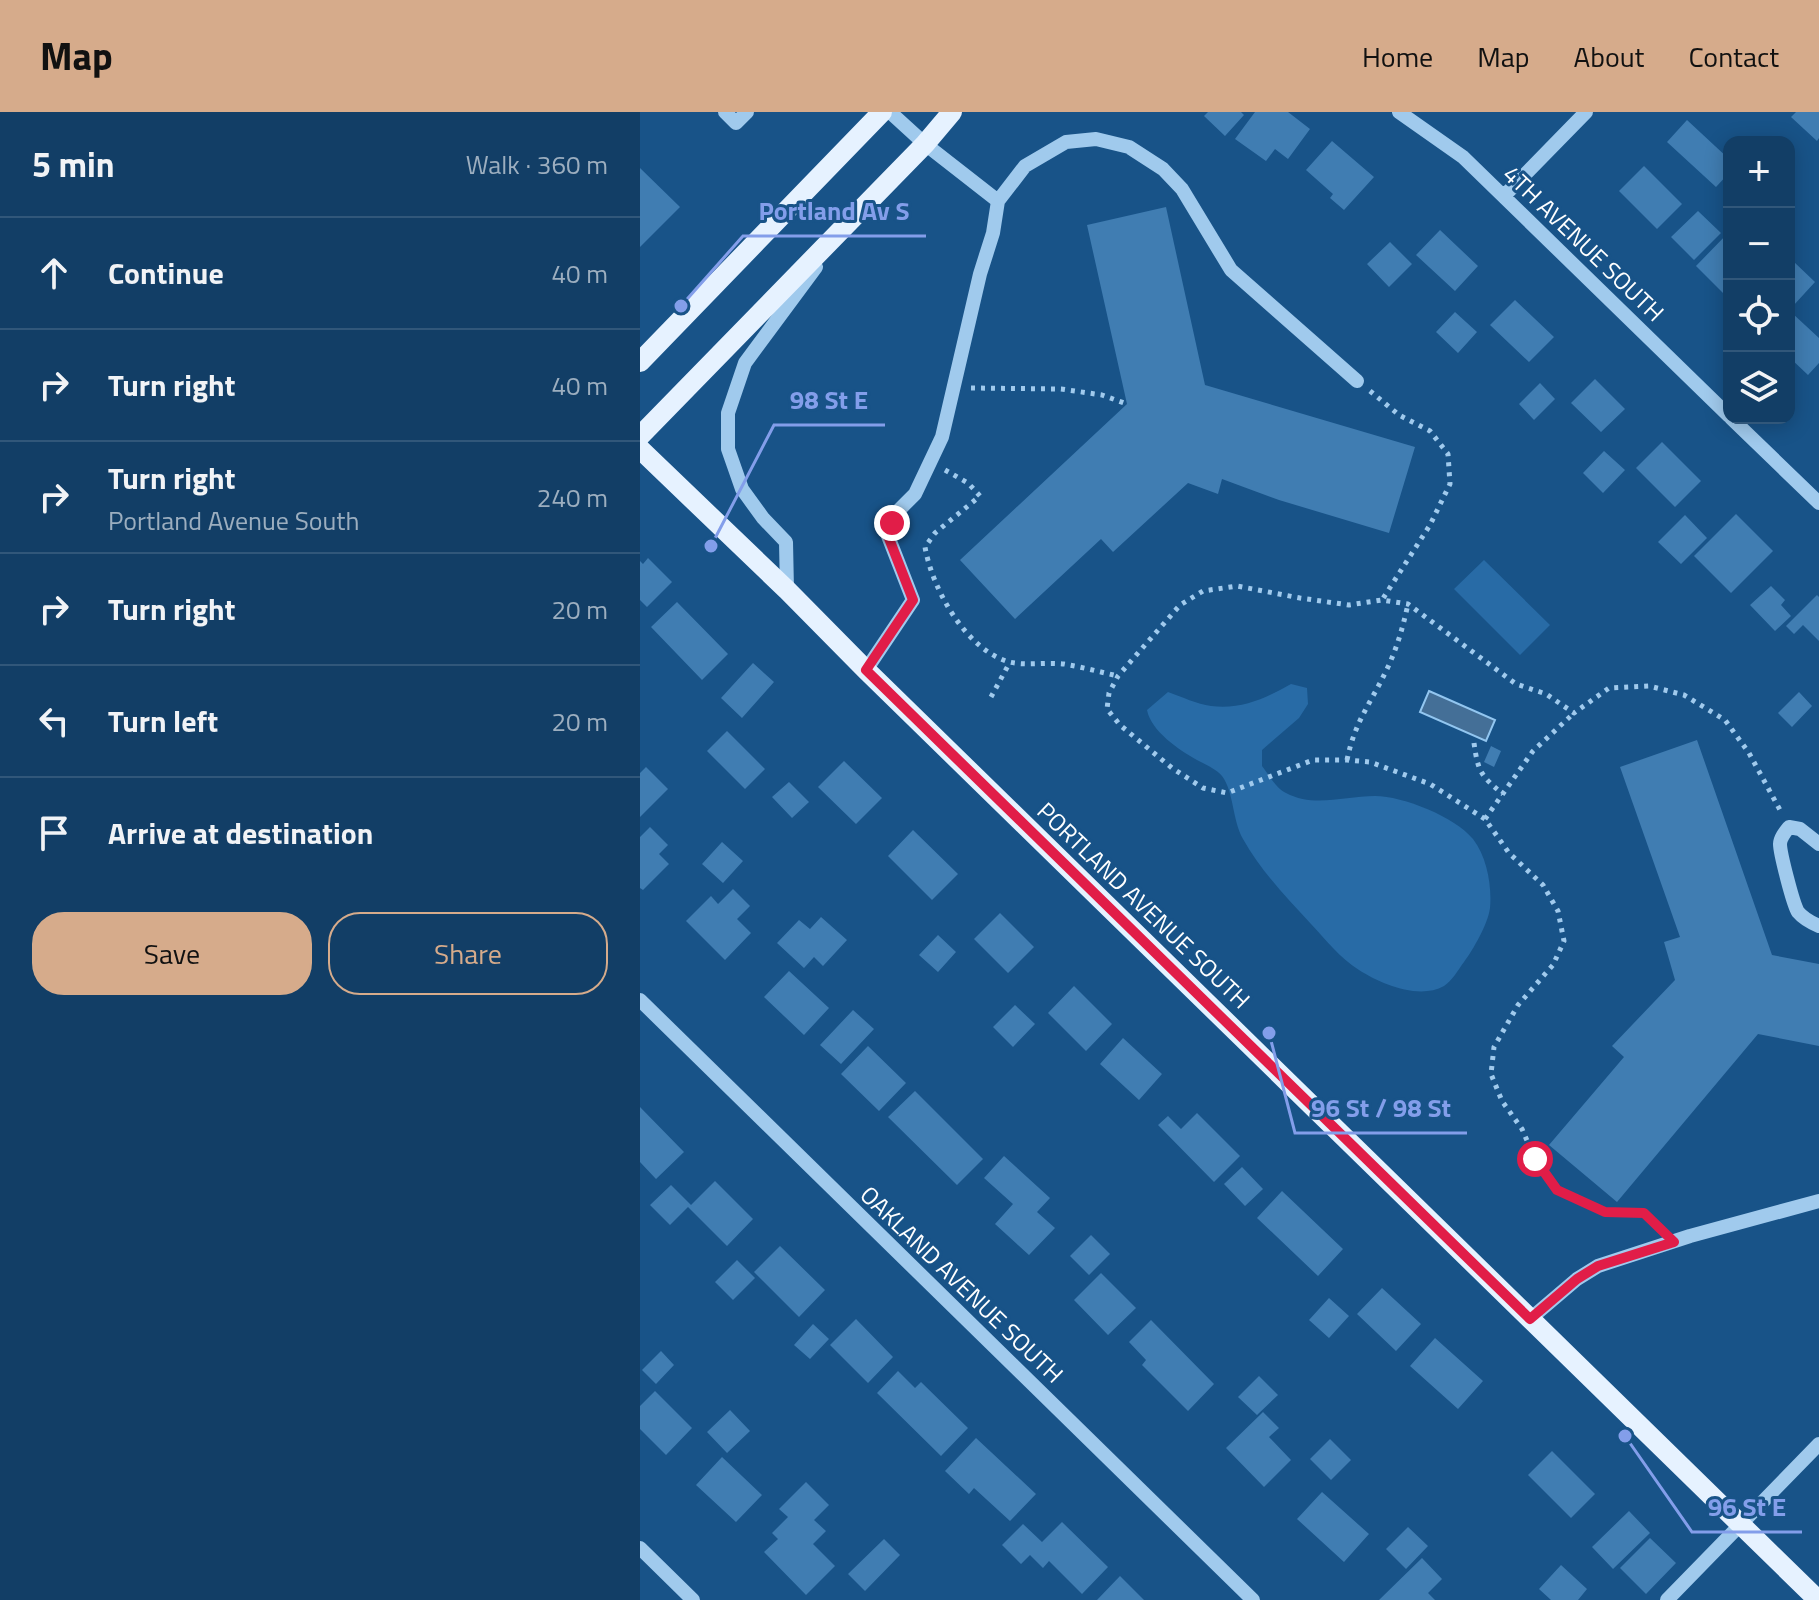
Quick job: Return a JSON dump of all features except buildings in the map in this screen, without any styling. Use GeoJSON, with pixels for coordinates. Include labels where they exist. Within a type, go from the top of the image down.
{"type":"FeatureCollection","features":[{"type":"Feature","properties":{"kind":"main road"},"geometry":{"type":"LineString","coordinates":[[640,362],[882,112]]}},
{"type":"Feature","properties":{"kind":"main road"},"geometry":{"type":"LineString","coordinates":[[640,436],[925,144],[952,112]]}},
{"type":"Feature","properties":{"kind":"main road","name":"PORTLAND AVENUE SOUTH"},"geometry":{"type":"LineString","coordinates":[[640,449],[1818,1600]]}},
{"type":"Feature","properties":{"kind":"street"},"geometry":{"type":"LineString","coordinates":[[725,112],[736,123],[747,112]]}},
{"type":"Feature","properties":{"kind":"street"},"geometry":{"type":"LineString","coordinates":[[890,112],[925,144],[998,201]]}},
{"type":"Feature","properties":{"kind":"street","name":"4TH AVENUE SOUTH"},"geometry":{"type":"LineString","coordinates":[[1399,112],[1463,157],[1723,410]]}},
{"type":"Feature","properties":{"kind":"street"},"geometry":{"type":"LineString","coordinates":[[1504,196],[1586,112]]}},
{"type":"Feature","properties":{"kind":"street"},"geometry":{"type":"LineString","coordinates":[[866,670],[913,600],[888,536],[899,510],[915,494],[942,437],[980,274],[993,233],[998,201],[1025,166],[1066,142],[1096,139],[1129,147],[1163,169],[1182,189],[1231,270],[1357,381]]}},
{"type":"Feature","properties":{"kind":"street"},"geometry":{"type":"LineString","coordinates":[[787,590],[786,542],[742,489],[728,449],[728,413],[745,363],[866,203]]}},
{"type":"Feature","properties":{"kind":"street","name":"4TH AVENUE SOUTH"},"geometry":{"type":"LineString","coordinates":[[1737,424],[1819,503]]}},
{"type":"Feature","properties":{"kind":"street"},"geometry":{"type":"LineString","coordinates":[[1819,844],[1800,829],[1789,827],[1780,844],[1798,912],[1819,926]]}},
{"type":"Feature","properties":{"kind":"street","name":"OAKLAND AVENUE SOUTH"},"geometry":{"type":"LineString","coordinates":[[640,1000],[1253,1600]]}},
{"type":"Feature","properties":{"kind":"street"},"geometry":{"type":"LineString","coordinates":[[1530,1319],[1577,1279],[1598,1266],[1819,1201]]}},
{"type":"Feature","properties":{"kind":"street"},"geometry":{"type":"LineString","coordinates":[[1667,1600],[1819,1444]]}},
{"type":"Feature","properties":{"kind":"street"},"geometry":{"type":"LineString","coordinates":[[640,1548],[693,1600]]}},
{"type":"Feature","properties":{"kind":"path"},"geometry":{"type":"LineString","coordinates":[[1357,381],[1399,415],[1430,431],[1448,454],[1450,484],[1430,525],[1382,600]]}},
{"type":"Feature","properties":{"kind":"path"},"geometry":{"type":"LineString","coordinates":[[954,387],[1061,389],[1102,395],[1127,404]]}},
{"type":"Feature","properties":{"kind":"path"},"geometry":{"type":"LineString","coordinates":[[931,462],[968,483],[980,496],[935,533],[925,547],[929,568],[966,632],[986,650],[1010,662],[1062,664],[1118,676]]}},
{"type":"Feature","properties":{"kind":"path"},"geometry":{"type":"LineString","coordinates":[[1574,713],[1546,694],[1516,684],[1408,604],[1382,600],[1349,605],[1237,586],[1203,591],[1180,605],[1118,676],[1109,693],[1107,709],[1120,725],[1172,768],[1203,788],[1227,793],[1313,760],[1370,762],[1430,784],[1485,819],[1509,853],[1543,885],[1558,911],[1564,941],[1553,965],[1518,1005],[1494,1047],[1491,1074],[1502,1101],[1522,1129],[1535,1159],[1557,1190],[1605,1212],[1644,1213],[1674,1242]]}},
{"type":"Feature","properties":{"kind":"path"},"geometry":{"type":"LineString","coordinates":[[1347,760],[1363,712],[1386,671],[1402,632],[1408,604]]}},
{"type":"Feature","properties":{"kind":"path"},"geometry":{"type":"LineString","coordinates":[[991,697],[1010,662]]}},
{"type":"Feature","properties":{"kind":"path"},"geometry":{"type":"LineString","coordinates":[[1485,819],[1533,751],[1574,713],[1609,688],[1649,686],[1684,695],[1725,720],[1749,753],[1789,827]]}},
{"type":"Feature","properties":{"kind":"path"},"geometry":{"type":"LineString","coordinates":[[1474,743],[1477,766],[1503,794]]}},
{"type":"Feature","properties":{"kind":"shaded area"},"geometry":{"type":"Polygon","coordinates":[[[1484,560],[1550,625],[1520,655],[1454,589],[1484,560]]]}},
{"type":"Feature","properties":{"kind":"shaded area"},"geometry":{"type":"Polygon","coordinates":[[[1291,684],[1307,688],[1308,704],[1299,718],[1262,750],[1262,766],[1279,788],[1308,800],[1375,796],[1400,800],[1428,809],[1454,823],[1478,846],[1489,881],[1489,914],[1472,951],[1444,986],[1434,990],[1412,991],[1389,985],[1368,975],[1339,954],[1283,894],[1250,851],[1239,831],[1229,790],[1222,776],[1167,739],[1154,725],[1147,710],[1168,692],[1195,702],[1222,707],[1263,698],[1291,684]]]}},
{"type":"Feature","properties":{"kind":"shaded area"},"geometry":{"type":"Polygon","coordinates":[[[1429,691],[1495,720],[1486,741],[1420,712],[1429,691]]]}},
{"type":"Feature","properties":{"kind":"place","name":"Portland Av S"},"geometry":{"type":"Point","coordinates":[681,306]}},
{"type":"Feature","properties":{"kind":"place","name":"98 St E"},"geometry":{"type":"Point","coordinates":[711,546]}},
{"type":"Feature","properties":{"kind":"place","name":"96 St / 98 St"},"geometry":{"type":"Point","coordinates":[1269,1033]}},
{"type":"Feature","properties":{"kind":"place","name":"96 St E"},"geometry":{"type":"Point","coordinates":[1625,1436]}},
{"type":"Feature","properties":{"kind":"route"},"geometry":{"type":"LineString","coordinates":[[892,523],[888,536],[913,600],[866,670],[1530,1319],[1577,1279],[1598,1266],[1674,1242],[1644,1213],[1605,1212],[1557,1190],[1535,1159]]}}]}
